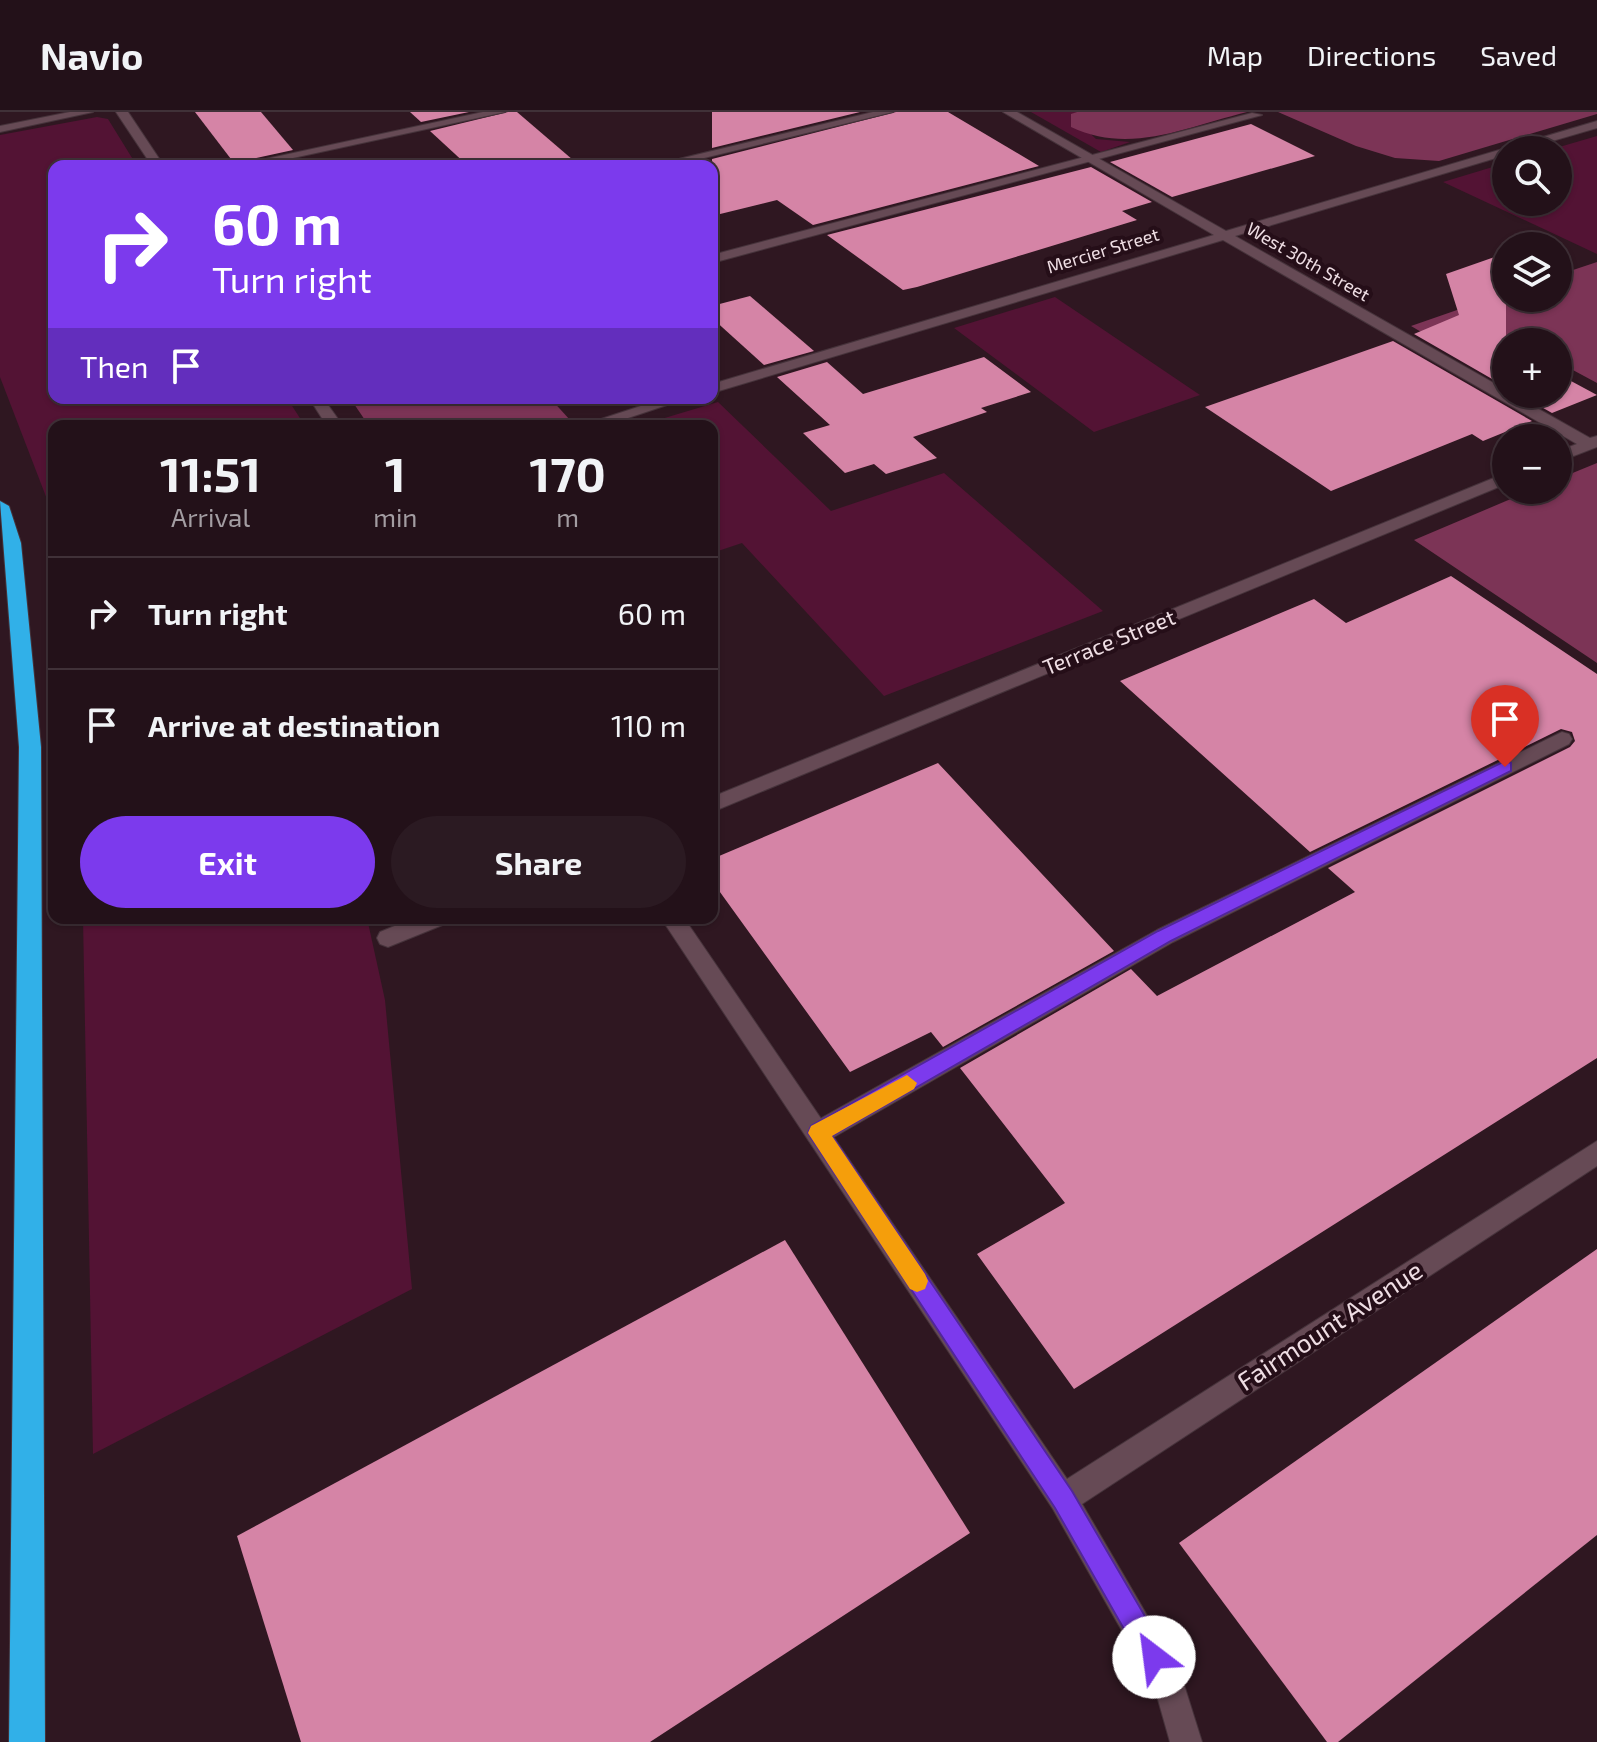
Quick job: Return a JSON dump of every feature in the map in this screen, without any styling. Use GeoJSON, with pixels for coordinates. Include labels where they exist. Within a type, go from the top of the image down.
{"type":"FeatureCollection","features":[{"type":"Feature","properties":{"kind":"highway"},"geometry":{"type":"LineString","coordinates":[[0,506],[12,543],[30,747],[27,1742]]}},
{"type":"Feature","properties":{"kind":"street"},"geometry":{"type":"LineString","coordinates":[[0,129],[87,112]]}},
{"type":"Feature","properties":{"kind":"street"},"geometry":{"type":"LineString","coordinates":[[122,112],[154,160]]}},
{"type":"Feature","properties":{"kind":"street"},"geometry":{"type":"LineString","coordinates":[[268,160],[499,112]]}},
{"type":"Feature","properties":{"kind":"street"},"geometry":{"type":"LineString","coordinates":[[682,160],[887,112]]}},
{"type":"Feature","properties":{"kind":"street","name":"West 30th Street"},"geometry":{"type":"LineString","coordinates":[[1009,112],[1593,442]]}},
{"type":"Feature","properties":{"kind":"street"},"geometry":{"type":"LineString","coordinates":[[718,257],[1256,115]]}},
{"type":"Feature","properties":{"kind":"street","name":"Mercier Street"},"geometry":{"type":"LineString","coordinates":[[1556,136],[1597,124]]}},
{"type":"Feature","properties":{"kind":"street","name":"Mercier Street"},"geometry":{"type":"LineString","coordinates":[[718,387],[1492,155]]}},
{"type":"Feature","properties":{"kind":"street"},"geometry":{"type":"LineString","coordinates":[[608,420],[661,404]]}},
{"type":"Feature","properties":{"kind":"street"},"geometry":{"type":"LineString","coordinates":[[1572,451],[1593,442]]}},
{"type":"Feature","properties":{"kind":"street","name":"Terrace Street"},"geometry":{"type":"LineString","coordinates":[[718,803],[1492,484]]}},
{"type":"Feature","properties":{"kind":"street"},"geometry":{"type":"LineString","coordinates":[[818,1133],[1165,936],[1562,739]]}},
{"type":"Feature","properties":{"kind":"street"},"geometry":{"type":"LineString","coordinates":[[388,938],[422,924]]}},
{"type":"Feature","properties":{"kind":"street"},"geometry":{"type":"LineString","coordinates":[[676,924],[1063,1499],[1169,1683],[1186,1742]]}},
{"type":"Feature","properties":{"kind":"street","name":"Fairmount Avenue"},"geometry":{"type":"LineString","coordinates":[[1063,1499],[1597,1152]]}},
{"type":"Feature","properties":{"kind":"shaded area"},"geometry":{"type":"Polygon","coordinates":[[[1031,112],[1077,112],[1071,115],[1096,139],[1130,142],[1101,152],[1031,112]]]}},
{"type":"Feature","properties":{"kind":"shaded area"},"geometry":{"type":"Polygon","coordinates":[[[1247,112],[1158,136],[1115,139],[1071,127],[1071,114],[1247,112]]]}},
{"type":"Feature","properties":{"kind":"shaded area"},"geometry":{"type":"Polygon","coordinates":[[[1278,112],[1597,112],[1523,136],[1492,136],[1492,145],[1439,161],[1395,158],[1356,146],[1278,112]]]}},
{"type":"Feature","properties":{"kind":"shaded area"},"geometry":{"type":"Polygon","coordinates":[[[97,117],[108,119],[133,160],[48,160],[48,404],[291,404],[301,420],[48,420],[48,502],[0,377],[0,135],[97,117]]]}},
{"type":"Feature","properties":{"kind":"shaded area"},"geometry":{"type":"Polygon","coordinates":[[[1597,136],[1597,254],[1572,242],[1572,232],[1550,232],[1516,216],[1572,216],[1572,143],[1597,136]]]}},
{"type":"Feature","properties":{"kind":"shaded area"},"geometry":{"type":"Polygon","coordinates":[[[1492,167],[1492,205],[1443,182],[1492,167]]]}},
{"type":"Feature","properties":{"kind":"shaded area"},"geometry":{"type":"Polygon","coordinates":[[[1597,262],[1597,383],[1572,370],[1572,328],[1492,328],[1492,343],[1447,347],[1411,326],[1492,298],[1492,312],[1572,312],[1572,270],[1597,262]]]}},
{"type":"Feature","properties":{"kind":"shaded area"},"geometry":{"type":"Polygon","coordinates":[[[1055,297],[1200,395],[1094,432],[954,328],[1055,297]]]}},
{"type":"Feature","properties":{"kind":"shaded area"},"geometry":{"type":"Polygon","coordinates":[[[718,402],[831,511],[944,473],[1103,611],[884,696],[742,543],[718,551],[718,420],[658,420],[718,402]]]}},
{"type":"Feature","properties":{"kind":"shaded area"},"geometry":{"type":"Polygon","coordinates":[[[354,404],[555,404],[570,420],[365,420],[354,404]]]}},
{"type":"Feature","properties":{"kind":"shaded area"},"geometry":{"type":"Polygon","coordinates":[[[1597,463],[1597,663],[1414,540],[1499,504],[1572,504],[1572,473],[1597,463]]]}},
{"type":"Feature","properties":{"kind":"shaded area"},"geometry":{"type":"Polygon","coordinates":[[[83,924],[368,924],[385,1000],[412,1289],[93,1454],[83,924]]]}},
{"type":"Feature","properties":{"kind":"building"},"geometry":{"type":"Polygon","coordinates":[[[195,112],[261,112],[293,150],[248,160],[232,160],[195,112]]]}},
{"type":"Feature","properties":{"kind":"building"},"geometry":{"type":"Polygon","coordinates":[[[410,112],[469,112],[421,122],[410,112]]]}},
{"type":"Feature","properties":{"kind":"building"},"geometry":{"type":"Polygon","coordinates":[[[517,112],[573,160],[461,160],[430,131],[517,112]]]}},
{"type":"Feature","properties":{"kind":"building"},"geometry":{"type":"Polygon","coordinates":[[[712,112],[860,112],[712,148],[712,112]]]}},
{"type":"Feature","properties":{"kind":"building"},"geometry":{"type":"Polygon","coordinates":[[[896,112],[948,112],[1039,166],[813,225],[777,200],[718,215],[718,160],[712,159],[896,112]]]}},
{"type":"Feature","properties":{"kind":"building"},"geometry":{"type":"Polygon","coordinates":[[[1251,124],[1315,156],[1172,197],[1110,162],[1251,124]]]}},
{"type":"Feature","properties":{"kind":"building"},"geometry":{"type":"Polygon","coordinates":[[[1091,167],[1152,202],[1122,211],[1137,220],[917,287],[903,290],[827,235],[1091,167]]]}},
{"type":"Feature","properties":{"kind":"building"},"geometry":{"type":"Polygon","coordinates":[[[1492,258],[1492,312],[1506,312],[1506,328],[1492,328],[1492,379],[1414,334],[1459,315],[1446,274],[1492,258]]]}},
{"type":"Feature","properties":{"kind":"building"},"geometry":{"type":"Polygon","coordinates":[[[750,296],[814,351],[764,365],[718,323],[718,304],[750,296]]]}},
{"type":"Feature","properties":{"kind":"building"},"geometry":{"type":"Polygon","coordinates":[[[1393,341],[1492,398],[1492,408],[1509,408],[1532,421],[1525,424],[1492,424],[1492,437],[1483,441],[1472,434],[1331,491],[1205,407],[1393,341]]]}},
{"type":"Feature","properties":{"kind":"building"},"geometry":{"type":"Polygon","coordinates":[[[984,357],[1031,392],[981,408],[987,412],[913,437],[937,458],[886,474],[874,464],[845,473],[803,433],[830,425],[777,377],[827,362],[863,394],[984,357]]]}},
{"type":"Feature","properties":{"kind":"building"},"geometry":{"type":"Polygon","coordinates":[[[1572,382],[1597,395],[1572,405],[1572,382]]]}},
{"type":"Feature","properties":{"kind":"building"},"geometry":{"type":"Polygon","coordinates":[[[1543,408],[1564,408],[1552,413],[1543,408]]]}},
{"type":"Feature","properties":{"kind":"building"},"geometry":{"type":"Polygon","coordinates":[[[1451,576],[1597,674],[1597,1058],[1074,1389],[977,1254],[1065,1203],[960,1068],[1131,969],[1157,996],[1355,892],[1328,868],[1570,747],[1575,741],[1572,732],[1561,729],[1310,852],[1120,681],[1314,599],[1346,623],[1451,576]]]}},
{"type":"Feature","properties":{"kind":"building"},"geometry":{"type":"Polygon","coordinates":[[[938,763],[1114,951],[943,1047],[931,1032],[850,1072],[718,889],[718,856],[938,763]]]}},
{"type":"Feature","properties":{"kind":"building"},"geometry":{"type":"Polygon","coordinates":[[[785,1240],[970,1533],[650,1742],[301,1742],[237,1536],[785,1240]]]}},
{"type":"Feature","properties":{"kind":"building"},"geometry":{"type":"Polygon","coordinates":[[[1597,1249],[1597,1535],[1338,1742],[1327,1742],[1179,1543],[1597,1249]]]}},
{"type":"Feature","properties":{"kind":"slow traffic"},"geometry":{"type":"LineString","coordinates":[[907,1083],[818,1133],[917,1281]]}},
{"type":"Feature","properties":{"kind":"route"},"geometry":{"type":"LineString","coordinates":[[1154,1657],[1063,1499],[818,1133],[1165,936],[1505,767]]}}]}
